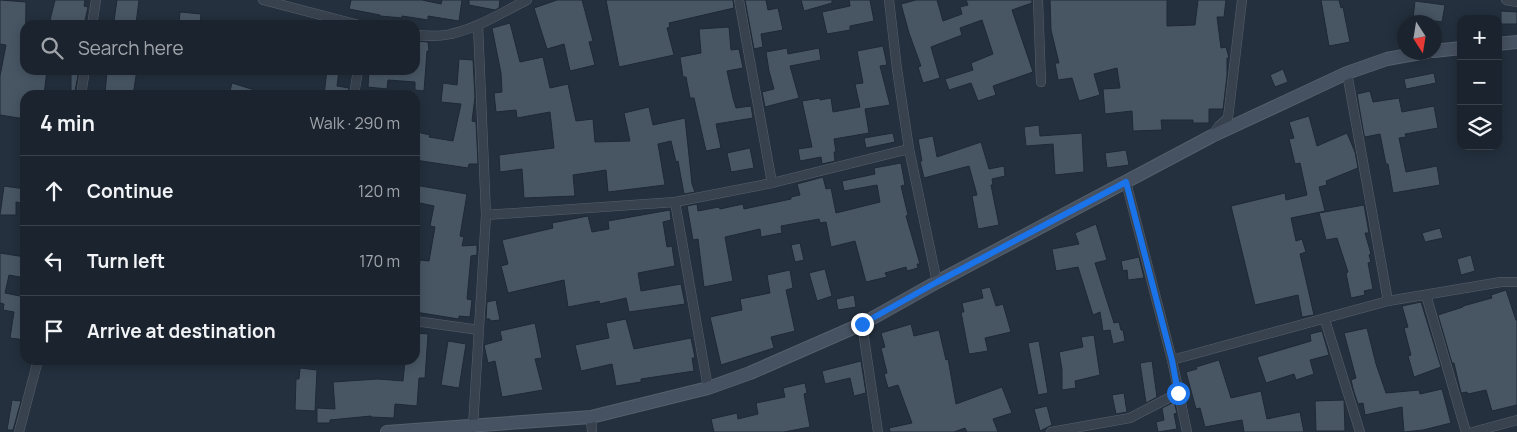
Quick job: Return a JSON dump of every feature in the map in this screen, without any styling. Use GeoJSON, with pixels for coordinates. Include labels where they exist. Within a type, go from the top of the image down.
{"type":"FeatureCollection","features":[{"type":"Feature","properties":{"kind":"main road"},"geometry":{"type":"LineString","coordinates":[[1502,44],[1517,42]]}},
{"type":"Feature","properties":{"kind":"main road"},"geometry":{"type":"LineString","coordinates":[[1442,50],[1457,48]]}},
{"type":"Feature","properties":{"kind":"main road"},"geometry":{"type":"LineString","coordinates":[[387,432],[470,429],[591,417],[708,388],[750,373],[862,324],[937,282],[1212,136],[1347,73],[1397,57]]}},
{"type":"Feature","properties":{"kind":"street"},"geometry":{"type":"LineString","coordinates":[[93,20],[96,0]]}},
{"type":"Feature","properties":{"kind":"street"},"geometry":{"type":"LineString","coordinates":[[263,0],[340,20]]}},
{"type":"Feature","properties":{"kind":"street"},"geometry":{"type":"LineString","coordinates":[[420,35],[450,34],[478,25],[527,0]]}},
{"type":"Feature","properties":{"kind":"street"},"geometry":{"type":"LineString","coordinates":[[738,0],[772,182]]}},
{"type":"Feature","properties":{"kind":"street"},"geometry":{"type":"LineString","coordinates":[[889,0],[896,69],[909,149],[937,282]]}},
{"type":"Feature","properties":{"kind":"street"},"geometry":{"type":"LineString","coordinates":[[1038,0],[1041,82]]}},
{"type":"Feature","properties":{"kind":"street"},"geometry":{"type":"LineString","coordinates":[[1212,136],[1228,118],[1242,0]]}},
{"type":"Feature","properties":{"kind":"street"},"geometry":{"type":"LineString","coordinates":[[1506,0],[1517,2]]}},
{"type":"Feature","properties":{"kind":"street"},"geometry":{"type":"LineString","coordinates":[[470,429],[479,330],[486,215],[478,25]]}},
{"type":"Feature","properties":{"kind":"street"},"geometry":{"type":"LineString","coordinates":[[1347,73],[1388,301]]}},
{"type":"Feature","properties":{"kind":"street"},"geometry":{"type":"LineString","coordinates":[[82,90],[84,75]]}},
{"type":"Feature","properties":{"kind":"street"},"geometry":{"type":"LineString","coordinates":[[355,90],[357,75]]}},
{"type":"Feature","properties":{"kind":"street"},"geometry":{"type":"LineString","coordinates":[[486,215],[675,202],[772,182],[909,149]]}},
{"type":"Feature","properties":{"kind":"street"},"geometry":{"type":"LineString","coordinates":[[1126,182],[1172,360],[1187,432]]}},
{"type":"Feature","properties":{"kind":"street"},"geometry":{"type":"LineString","coordinates":[[675,202],[708,388]]}},
{"type":"Feature","properties":{"kind":"street"},"geometry":{"type":"LineString","coordinates":[[1172,360],[1325,320],[1388,301],[1501,282],[1517,282]]}},
{"type":"Feature","properties":{"kind":"street"},"geometry":{"type":"LineString","coordinates":[[1426,295],[1466,432]]}},
{"type":"Feature","properties":{"kind":"street"},"geometry":{"type":"LineString","coordinates":[[1325,320],[1360,432]]}},
{"type":"Feature","properties":{"kind":"street"},"geometry":{"type":"LineString","coordinates":[[420,322],[479,330]]}},
{"type":"Feature","properties":{"kind":"street"},"geometry":{"type":"LineString","coordinates":[[862,324],[878,432]]}},
{"type":"Feature","properties":{"kind":"street"},"geometry":{"type":"LineString","coordinates":[[19,432],[37,365]]}},
{"type":"Feature","properties":{"kind":"street"},"geometry":{"type":"LineString","coordinates":[[1051,432],[1130,418],[1178,393]]}},
{"type":"Feature","properties":{"kind":"street"},"geometry":{"type":"LineString","coordinates":[[591,417],[592,432]]}},
{"type":"Feature","properties":{"kind":"street"},"geometry":{"type":"LineString","coordinates":[[1473,432],[1517,420]]}},
{"type":"Feature","properties":{"kind":"building"},"geometry":{"type":"Polygon","coordinates":[[[0,0],[26,2],[26,20],[20,20],[20,75],[46,75],[45,90],[20,90],[20,118],[0,115],[0,76],[6,45],[0,44],[0,0]]]}},
{"type":"Feature","properties":{"kind":"building"},"geometry":{"type":"Polygon","coordinates":[[[55,0],[85,0],[84,6],[88,7],[85,20],[50,20],[55,0]]]}},
{"type":"Feature","properties":{"kind":"building"},"geometry":{"type":"Polygon","coordinates":[[[117,0],[139,0],[136,20],[114,20],[117,0]]]}},
{"type":"Feature","properties":{"kind":"building"},"geometry":{"type":"Polygon","coordinates":[[[351,0],[422,0],[441,4],[442,0],[462,0],[459,21],[428,16],[428,20],[402,16],[402,18],[380,16],[349,9],[351,0]]]}},
{"type":"Feature","properties":{"kind":"building"},"geometry":{"type":"Polygon","coordinates":[[[469,0],[500,0],[499,8],[495,10],[469,5],[469,0]]]}},
{"type":"Feature","properties":{"kind":"building"},"geometry":{"type":"Polygon","coordinates":[[[557,0],[582,0],[593,41],[589,42],[595,65],[570,71],[564,44],[547,49],[534,8],[557,0]]]}},
{"type":"Feature","properties":{"kind":"building"},"geometry":{"type":"Polygon","coordinates":[[[606,0],[733,0],[734,8],[669,23],[670,27],[667,28],[674,55],[619,67],[606,0]]]}},
{"type":"Feature","properties":{"kind":"building"},"geometry":{"type":"Polygon","coordinates":[[[745,0],[766,0],[768,10],[778,8],[783,30],[761,34],[763,47],[754,49],[745,0]]]}},
{"type":"Feature","properties":{"kind":"building"},"geometry":{"type":"Polygon","coordinates":[[[801,0],[832,0],[832,3],[804,11],[801,0]]]}},
{"type":"Feature","properties":{"kind":"building"},"geometry":{"type":"Polygon","coordinates":[[[849,0],[870,0],[874,21],[850,26],[850,30],[827,34],[822,12],[850,6],[849,0]]]}},
{"type":"Feature","properties":{"kind":"building"},"geometry":{"type":"Polygon","coordinates":[[[916,0],[937,0],[943,21],[962,14],[960,7],[968,5],[966,0],[1032,0],[1032,3],[1012,10],[1033,72],[993,86],[996,95],[978,101],[971,83],[949,90],[945,79],[973,70],[971,63],[993,54],[982,20],[960,28],[962,35],[931,47],[940,78],[923,83],[918,67],[921,66],[901,4],[916,0]]]}},
{"type":"Feature","properties":{"kind":"building"},"geometry":{"type":"Polygon","coordinates":[[[1050,0],[1167,0],[1167,26],[1195,25],[1198,0],[1226,0],[1224,17],[1217,17],[1221,48],[1226,47],[1229,58],[1227,58],[1223,109],[1209,109],[1209,123],[1193,123],[1193,120],[1161,120],[1162,130],[1133,131],[1132,111],[1105,114],[1103,89],[1120,88],[1117,68],[1094,74],[1100,95],[1079,101],[1072,78],[1058,80],[1055,63],[1059,63],[1051,30],[1050,0]]]}},
{"type":"Feature","properties":{"kind":"building"},"geometry":{"type":"Polygon","coordinates":[[[1321,0],[1339,0],[1341,8],[1343,7],[1350,42],[1329,46],[1321,0]]]}},
{"type":"Feature","properties":{"kind":"building"},"geometry":{"type":"Polygon","coordinates":[[[1415,1],[1445,5],[1442,22],[1442,15],[1413,15],[1415,1]]]}},
{"type":"Feature","properties":{"kind":"building"},"geometry":{"type":"Polygon","coordinates":[[[1501,11],[1517,12],[1517,24],[1502,24],[1501,11]]]}},
{"type":"Feature","properties":{"kind":"building"},"geometry":{"type":"Polygon","coordinates":[[[180,12],[201,14],[200,20],[179,20],[180,12]]]}},
{"type":"Feature","properties":{"kind":"building"},"geometry":{"type":"Polygon","coordinates":[[[510,23],[520,62],[543,57],[550,88],[568,84],[576,121],[593,119],[595,142],[630,141],[624,113],[649,107],[653,125],[685,118],[692,184],[695,192],[684,194],[678,161],[676,162],[671,141],[658,144],[665,185],[608,192],[606,170],[573,175],[575,196],[524,198],[522,169],[500,172],[499,155],[554,148],[550,112],[517,118],[516,110],[496,112],[494,93],[502,92],[501,73],[492,28],[510,23]]]}},
{"type":"Feature","properties":{"kind":"building"},"geometry":{"type":"Polygon","coordinates":[[[729,27],[731,50],[739,49],[743,68],[727,71],[733,98],[736,108],[751,106],[753,118],[716,124],[721,148],[706,151],[694,98],[690,98],[686,77],[683,77],[680,57],[701,53],[699,29],[729,27]]]}},
{"type":"Feature","properties":{"kind":"building"},"geometry":{"type":"Polygon","coordinates":[[[420,41],[428,42],[429,51],[427,51],[424,91],[415,90],[415,82],[388,80],[387,89],[368,87],[369,75],[420,75],[420,41]]]}},
{"type":"Feature","properties":{"kind":"building"},"geometry":{"type":"Polygon","coordinates":[[[883,46],[887,65],[880,66],[890,105],[865,109],[869,133],[834,139],[835,161],[822,164],[821,157],[800,161],[798,149],[812,147],[802,101],[831,98],[833,112],[860,107],[855,84],[863,83],[857,51],[883,46]]]}},
{"type":"Feature","properties":{"kind":"building"},"geometry":{"type":"Polygon","coordinates":[[[787,48],[788,54],[819,48],[821,60],[790,66],[799,98],[765,107],[762,92],[774,89],[766,52],[787,48]]]}},
{"type":"Feature","properties":{"kind":"building"},"geometry":{"type":"Polygon","coordinates":[[[459,59],[473,60],[475,97],[472,121],[476,122],[478,164],[469,164],[468,168],[420,161],[420,133],[430,135],[429,137],[453,141],[461,104],[441,102],[443,83],[457,85],[459,59]]]}},
{"type":"Feature","properties":{"kind":"building"},"geometry":{"type":"Polygon","coordinates":[[[1283,69],[1288,82],[1275,87],[1270,75],[1283,69]]]}},
{"type":"Feature","properties":{"kind":"building"},"geometry":{"type":"Polygon","coordinates":[[[1434,73],[1436,83],[1406,89],[1404,79],[1434,73]]]}},
{"type":"Feature","properties":{"kind":"building"},"geometry":{"type":"Polygon","coordinates":[[[71,75],[78,75],[75,90],[71,90],[71,75]]]}},
{"type":"Feature","properties":{"kind":"building"},"geometry":{"type":"Polygon","coordinates":[[[107,75],[136,75],[134,90],[105,90],[107,75]]]}},
{"type":"Feature","properties":{"kind":"building"},"geometry":{"type":"Polygon","coordinates":[[[326,75],[338,75],[337,86],[349,88],[349,90],[325,90],[326,75]]]}},
{"type":"Feature","properties":{"kind":"building"},"geometry":{"type":"Polygon","coordinates":[[[232,83],[254,90],[230,90],[232,83]]]}},
{"type":"Feature","properties":{"kind":"building"},"geometry":{"type":"Polygon","coordinates":[[[1370,91],[1373,102],[1399,98],[1402,112],[1434,106],[1438,128],[1405,134],[1406,137],[1399,138],[1406,172],[1437,166],[1440,185],[1393,193],[1380,134],[1365,137],[1364,135],[1357,94],[1370,91]]]}},
{"type":"Feature","properties":{"kind":"building"},"geometry":{"type":"Polygon","coordinates":[[[1309,116],[1317,146],[1347,133],[1355,152],[1358,168],[1326,181],[1327,185],[1319,187],[1325,211],[1291,218],[1296,241],[1302,239],[1306,252],[1300,254],[1314,315],[1302,317],[1298,295],[1255,305],[1231,206],[1285,193],[1286,200],[1307,195],[1300,163],[1295,164],[1289,139],[1294,138],[1289,122],[1309,116]]]}},
{"type":"Feature","properties":{"kind":"building"},"geometry":{"type":"Polygon","coordinates":[[[1039,125],[1040,136],[1082,133],[1084,172],[1055,175],[1053,144],[1026,146],[1024,127],[1039,125]]]}},
{"type":"Feature","properties":{"kind":"building"},"geometry":{"type":"Polygon","coordinates":[[[893,133],[895,142],[866,148],[864,138],[893,133]]]}},
{"type":"Feature","properties":{"kind":"building"},"geometry":{"type":"Polygon","coordinates":[[[933,136],[937,157],[981,142],[989,169],[1004,166],[1005,176],[992,179],[993,185],[991,185],[999,225],[978,229],[972,196],[977,195],[969,166],[924,178],[918,139],[933,136]]]}},
{"type":"Feature","properties":{"kind":"building"},"geometry":{"type":"Polygon","coordinates":[[[750,148],[754,168],[731,172],[727,153],[750,148]]]}},
{"type":"Feature","properties":{"kind":"building"},"geometry":{"type":"Polygon","coordinates":[[[1126,150],[1129,165],[1107,168],[1105,153],[1126,150]]]}},
{"type":"Feature","properties":{"kind":"building"},"geometry":{"type":"Polygon","coordinates":[[[901,163],[905,185],[901,186],[908,215],[906,216],[920,264],[917,264],[918,268],[907,271],[906,267],[885,273],[887,277],[866,282],[855,241],[831,247],[826,222],[820,223],[819,219],[781,226],[782,233],[761,237],[760,229],[725,237],[733,281],[704,287],[698,239],[693,240],[687,206],[697,204],[698,211],[743,204],[744,209],[791,199],[791,197],[800,195],[797,184],[823,177],[826,189],[831,188],[836,213],[880,202],[877,185],[844,191],[842,181],[875,174],[874,168],[901,163]]]}},
{"type":"Feature","properties":{"kind":"building"},"geometry":{"type":"Polygon","coordinates":[[[4,186],[20,188],[20,203],[16,202],[16,215],[0,215],[4,186]]]}},
{"type":"Feature","properties":{"kind":"building"},"geometry":{"type":"Polygon","coordinates":[[[420,186],[467,194],[460,236],[464,237],[462,246],[477,245],[477,255],[471,256],[467,299],[472,300],[470,317],[459,316],[459,319],[420,313],[420,260],[429,261],[435,227],[430,226],[434,206],[420,203],[420,186]]]}},
{"type":"Feature","properties":{"kind":"building"},"geometry":{"type":"Polygon","coordinates":[[[1364,205],[1369,233],[1365,233],[1371,254],[1369,255],[1371,262],[1368,263],[1373,289],[1364,291],[1365,295],[1351,298],[1346,273],[1348,272],[1337,238],[1326,240],[1319,213],[1364,205]]]}},
{"type":"Feature","properties":{"kind":"building"},"geometry":{"type":"Polygon","coordinates":[[[670,210],[671,220],[663,222],[667,247],[672,246],[675,266],[638,273],[641,291],[681,284],[685,304],[629,312],[626,298],[600,304],[599,301],[568,307],[564,280],[508,293],[501,266],[508,264],[502,240],[553,228],[552,223],[588,216],[592,232],[609,229],[608,221],[670,210]]]}},
{"type":"Feature","properties":{"kind":"building"},"geometry":{"type":"Polygon","coordinates":[[[1096,224],[1107,260],[1095,263],[1114,323],[1119,322],[1125,341],[1113,344],[1110,330],[1103,331],[1100,312],[1093,315],[1078,267],[1056,271],[1052,249],[1079,244],[1075,233],[1096,224]]]}},
{"type":"Feature","properties":{"kind":"building"},"geometry":{"type":"Polygon","coordinates":[[[1440,228],[1443,238],[1425,242],[1422,233],[1440,228]]]}},
{"type":"Feature","properties":{"kind":"building"},"geometry":{"type":"Polygon","coordinates":[[[800,243],[804,260],[795,262],[791,245],[800,243]]]}},
{"type":"Feature","properties":{"kind":"building"},"geometry":{"type":"Polygon","coordinates":[[[0,253],[20,256],[20,277],[9,275],[5,293],[20,296],[20,339],[10,338],[14,312],[3,310],[4,304],[0,303],[0,253]]]}},
{"type":"Feature","properties":{"kind":"building"},"geometry":{"type":"Polygon","coordinates":[[[1471,255],[1475,271],[1461,275],[1457,259],[1471,255]]]}},
{"type":"Feature","properties":{"kind":"building"},"geometry":{"type":"Polygon","coordinates":[[[1139,257],[1144,278],[1128,280],[1127,270],[1123,271],[1121,261],[1139,257]]]}},
{"type":"Feature","properties":{"kind":"building"},"geometry":{"type":"Polygon","coordinates":[[[825,269],[832,296],[817,301],[809,273],[825,269]]]}},
{"type":"Feature","properties":{"kind":"building"},"geometry":{"type":"Polygon","coordinates":[[[790,270],[793,288],[786,290],[795,331],[771,337],[774,348],[721,365],[710,317],[742,310],[740,299],[770,293],[767,275],[790,270]]]}},
{"type":"Feature","properties":{"kind":"building"},"geometry":{"type":"Polygon","coordinates":[[[990,287],[996,306],[1003,304],[1011,332],[985,338],[988,351],[969,354],[961,312],[964,312],[962,303],[983,298],[981,289],[990,287]]]}},
{"type":"Feature","properties":{"kind":"building"},"geometry":{"type":"Polygon","coordinates":[[[1506,290],[1517,320],[1517,405],[1492,411],[1486,390],[1468,394],[1467,392],[1461,393],[1454,363],[1452,363],[1438,315],[1492,298],[1491,295],[1506,290]]]}},
{"type":"Feature","properties":{"kind":"building"},"geometry":{"type":"Polygon","coordinates":[[[854,295],[856,307],[838,310],[836,299],[854,295]]]}},
{"type":"Feature","properties":{"kind":"building"},"geometry":{"type":"Polygon","coordinates":[[[496,300],[500,320],[490,321],[490,319],[486,319],[487,302],[496,300]]]}},
{"type":"Feature","properties":{"kind":"building"},"geometry":{"type":"Polygon","coordinates":[[[1421,302],[1441,367],[1414,377],[1408,356],[1411,355],[1404,328],[1408,327],[1402,306],[1421,302]]]}},
{"type":"Feature","properties":{"kind":"building"},"geometry":{"type":"Polygon","coordinates":[[[626,319],[634,349],[691,338],[695,358],[692,358],[694,371],[641,379],[641,382],[616,386],[612,364],[581,371],[575,345],[609,338],[606,323],[626,319]]]}},
{"type":"Feature","properties":{"kind":"building"},"geometry":{"type":"Polygon","coordinates":[[[535,323],[542,358],[535,359],[543,390],[502,397],[495,361],[488,363],[484,345],[502,340],[500,331],[535,323]]]}},
{"type":"Feature","properties":{"kind":"building"},"geometry":{"type":"Polygon","coordinates":[[[911,324],[914,336],[939,330],[946,360],[948,359],[956,404],[1002,387],[1012,413],[993,419],[998,432],[967,432],[965,428],[954,432],[890,432],[889,428],[912,423],[898,385],[888,388],[884,374],[887,373],[881,348],[885,347],[881,333],[911,324]]]}},
{"type":"Feature","properties":{"kind":"building"},"geometry":{"type":"Polygon","coordinates":[[[1367,328],[1386,393],[1419,390],[1420,394],[1442,389],[1451,423],[1423,430],[1404,432],[1402,407],[1365,415],[1363,403],[1358,404],[1354,392],[1351,380],[1356,378],[1344,333],[1367,328]]]}},
{"type":"Feature","properties":{"kind":"building"},"geometry":{"type":"Polygon","coordinates":[[[1322,331],[1329,355],[1310,360],[1314,374],[1296,380],[1294,374],[1266,383],[1257,357],[1311,341],[1310,334],[1322,331]]]}},
{"type":"Feature","properties":{"kind":"building"},"geometry":{"type":"Polygon","coordinates":[[[420,333],[428,334],[425,378],[419,378],[417,406],[395,404],[394,418],[371,416],[330,420],[330,423],[317,423],[317,408],[335,409],[333,382],[378,379],[403,381],[405,365],[420,365],[420,333]]]}},
{"type":"Feature","properties":{"kind":"building"},"geometry":{"type":"Polygon","coordinates":[[[1094,335],[1100,375],[1075,381],[1076,388],[1062,390],[1062,369],[1059,352],[1083,347],[1081,337],[1094,335]]]}},
{"type":"Feature","properties":{"kind":"building"},"geometry":{"type":"Polygon","coordinates":[[[448,341],[466,344],[459,388],[441,385],[448,341]]]}},
{"type":"Feature","properties":{"kind":"building"},"geometry":{"type":"Polygon","coordinates":[[[1039,341],[1048,393],[1038,395],[1028,343],[1039,341]]]}},
{"type":"Feature","properties":{"kind":"building"},"geometry":{"type":"Polygon","coordinates":[[[1219,360],[1231,398],[1261,391],[1267,419],[1300,412],[1304,432],[1244,432],[1242,420],[1205,427],[1200,408],[1196,409],[1186,372],[1219,360]]]}},
{"type":"Feature","properties":{"kind":"building"},"geometry":{"type":"Polygon","coordinates":[[[861,361],[866,393],[854,396],[850,378],[825,384],[822,371],[861,361]]]}},
{"type":"Feature","properties":{"kind":"building"},"geometry":{"type":"Polygon","coordinates":[[[1152,361],[1157,397],[1146,403],[1140,363],[1152,361]]]}},
{"type":"Feature","properties":{"kind":"building"},"geometry":{"type":"Polygon","coordinates":[[[300,368],[317,370],[315,411],[295,410],[296,379],[299,379],[300,368]]]}},
{"type":"Feature","properties":{"kind":"building"},"geometry":{"type":"Polygon","coordinates":[[[805,383],[807,393],[804,394],[810,427],[784,432],[714,432],[711,419],[737,413],[738,419],[758,414],[756,403],[785,397],[783,388],[805,383]]]}},
{"type":"Feature","properties":{"kind":"building"},"geometry":{"type":"Polygon","coordinates":[[[1124,393],[1127,412],[1116,414],[1112,395],[1124,393]]]}},
{"type":"Feature","properties":{"kind":"building"},"geometry":{"type":"Polygon","coordinates":[[[12,400],[21,401],[13,430],[7,430],[12,400]]]}},
{"type":"Feature","properties":{"kind":"building"},"geometry":{"type":"Polygon","coordinates":[[[1344,400],[1345,431],[1316,431],[1315,401],[1344,400]]]}},
{"type":"Feature","properties":{"kind":"building"},"geometry":{"type":"Polygon","coordinates":[[[1174,402],[1177,413],[1174,414],[1177,429],[1158,432],[1156,422],[1164,420],[1162,408],[1174,402]]]}},
{"type":"Feature","properties":{"kind":"building"},"geometry":{"type":"Polygon","coordinates":[[[1047,406],[1052,425],[1040,431],[1034,409],[1047,406]]]}},
{"type":"Feature","properties":{"kind":"route"},"geometry":{"type":"LineString","coordinates":[[862,324],[1126,182],[1172,360],[1178,393]]}}]}
